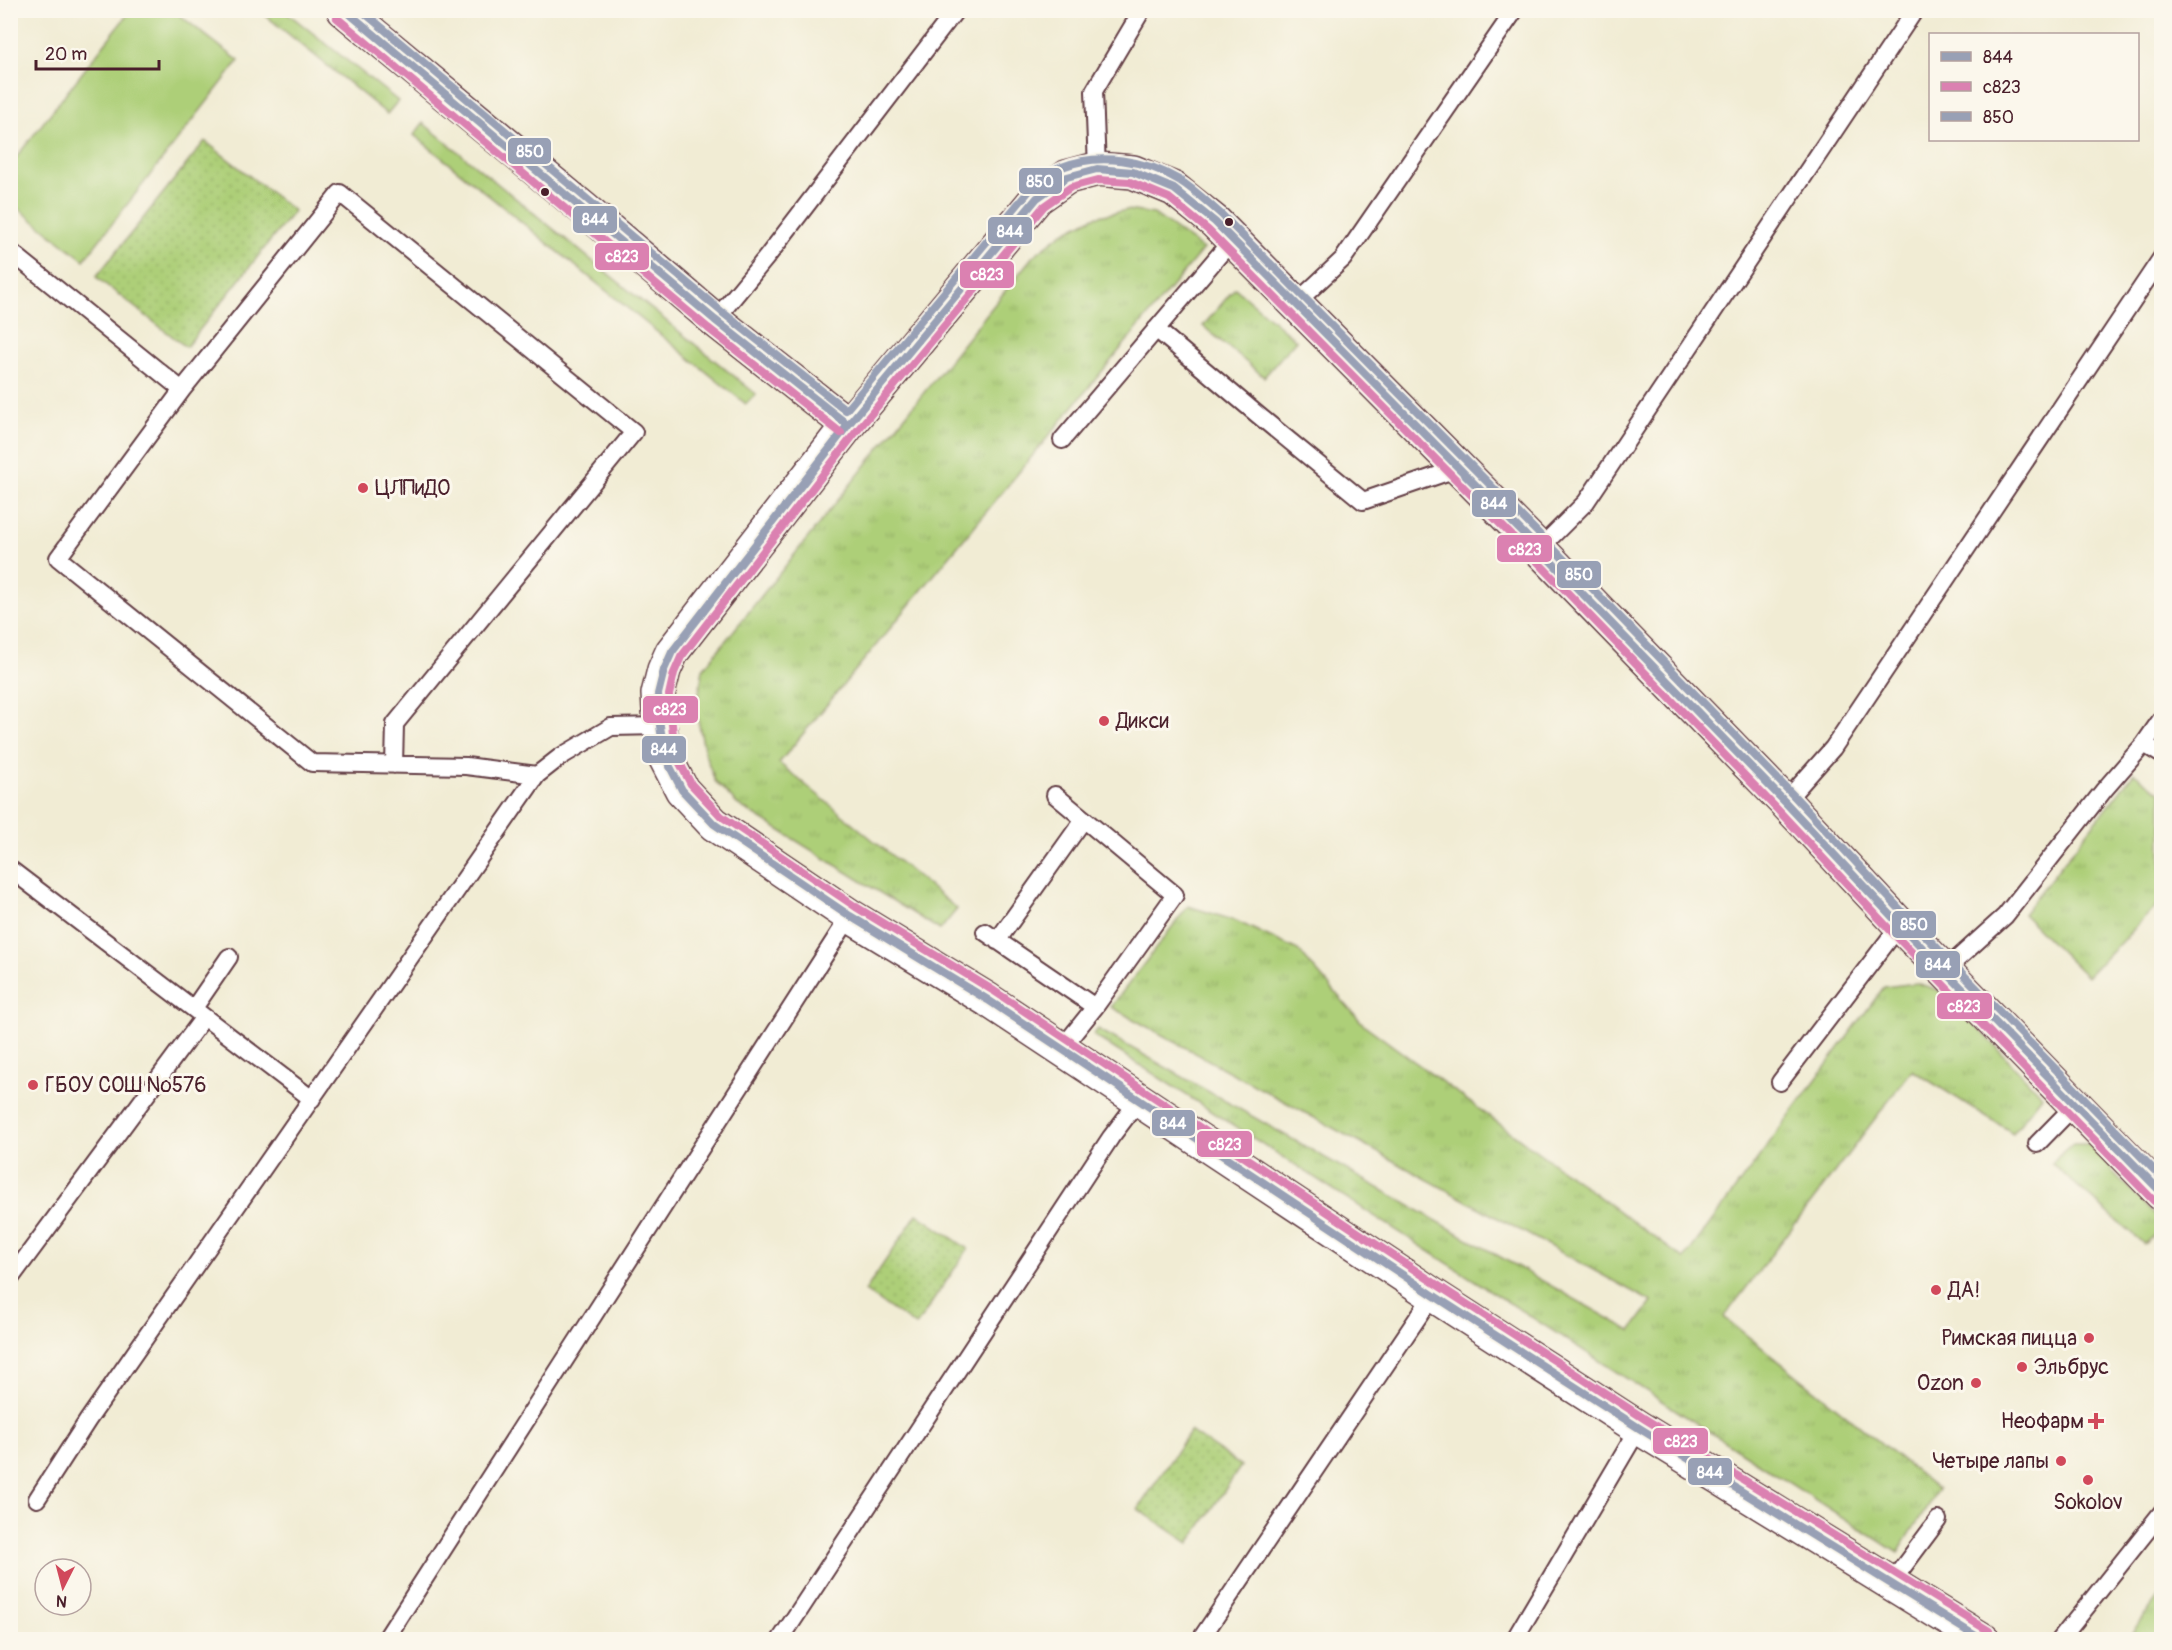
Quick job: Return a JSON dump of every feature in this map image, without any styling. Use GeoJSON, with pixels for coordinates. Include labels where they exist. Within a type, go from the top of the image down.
{"type":"FeatureCollection","features":[{"type":"Feature","properties":{"kind":"street"},"geometry":{"type":"LineString","coordinates":[[344,10],[715,321],[848,425]]}},
{"type":"Feature","properties":{"kind":"street"},"geometry":{"type":"LineString","coordinates":[[1983,1640],[1639,1428],[1433,1295],[1062,1048],[850,916],[714,824],[682,790],[665,757],[658,694],[664,670],[672,652],[848,425],[1037,198],[1067,177],[1097,169],[1133,172],[1174,189],[1215,222],[1539,549],[2162,1194]]}},
{"type":"Feature","properties":{"kind":"lane"},"geometry":{"type":"LineString","coordinates":[[715,321],[956,10]]}},
{"type":"Feature","properties":{"kind":"lane"},"geometry":{"type":"LineString","coordinates":[[1097,169],[1094,91],[1142,10]]}},
{"type":"Feature","properties":{"kind":"lane"},"geometry":{"type":"LineString","coordinates":[[1296,303],[1343,259],[1515,10]]}},
{"type":"Feature","properties":{"kind":"lane"},"geometry":{"type":"LineString","coordinates":[[1539,549],[1586,502],[1915,10]]}},
{"type":"Feature","properties":{"kind":"lane"},"geometry":{"type":"LineString","coordinates":[[394,765],[395,724],[634,432],[340,193],[182,390],[58,558],[312,763],[394,765],[466,766],[537,775]]}},
{"type":"Feature","properties":{"kind":"lane"},"geometry":{"type":"LineString","coordinates":[[1062,440],[1232,240]]}},
{"type":"Feature","properties":{"kind":"lane"},"geometry":{"type":"LineString","coordinates":[[10,251],[182,390]]}},
{"type":"Feature","properties":{"kind":"lane"},"geometry":{"type":"LineString","coordinates":[[1785,802],[1833,748],[2162,257]]}},
{"type":"Feature","properties":{"kind":"lane"},"geometry":{"type":"LineString","coordinates":[[1156,329],[1363,501],[1459,468]]}},
{"type":"Feature","properties":{"kind":"lane"},"geometry":{"type":"LineString","coordinates":[[1944,970],[2005,916],[2104,790],[2144,744],[2162,718]]}},
{"type":"Feature","properties":{"kind":"lane"},"geometry":{"type":"LineString","coordinates":[[37,1499],[95,1411],[537,775],[560,757],[611,727],[660,726]]}},
{"type":"Feature","properties":{"kind":"lane"},"geometry":{"type":"LineString","coordinates":[[2144,744],[2162,755]]}},
{"type":"Feature","properties":{"kind":"lane"},"geometry":{"type":"LineString","coordinates":[[1055,795],[1175,894],[1095,1007],[1062,1048]]}},
{"type":"Feature","properties":{"kind":"lane"},"geometry":{"type":"LineString","coordinates":[[1084,819],[991,937],[1095,1007]]}},
{"type":"Feature","properties":{"kind":"lane"},"geometry":{"type":"LineString","coordinates":[[10,869],[312,1099]]}},
{"type":"Feature","properties":{"kind":"lane"},"geometry":{"type":"LineString","coordinates":[[385,1640],[850,916]]}},
{"type":"Feature","properties":{"kind":"lane"},"geometry":{"type":"LineString","coordinates":[[1780,1082],[1900,925]]}},
{"type":"Feature","properties":{"kind":"lane"},"geometry":{"type":"LineString","coordinates":[[10,1279],[199,1012],[229,957]]}},
{"type":"Feature","properties":{"kind":"lane"},"geometry":{"type":"LineString","coordinates":[[780,1640],[1110,1137],[1139,1100]]}},
{"type":"Feature","properties":{"kind":"lane"},"geometry":{"type":"LineString","coordinates":[[2037,1144],[2075,1105]]}},
{"type":"Feature","properties":{"kind":"lane"},"geometry":{"type":"LineString","coordinates":[[1200,1640],[1433,1295]]}},
{"type":"Feature","properties":{"kind":"lane"},"geometry":{"type":"LineString","coordinates":[[1514,1640],[1639,1428]]}},
{"type":"Feature","properties":{"kind":"lane"},"geometry":{"type":"LineString","coordinates":[[2060,1640],[2162,1512]]}},
{"type":"Feature","properties":{"kind":"lane"},"geometry":{"type":"LineString","coordinates":[[1891,1583],[1938,1520]]}},
{"type":"Feature","properties":{"kind":"green space"},"geometry":{"type":"Polygon","coordinates":[[[131,10],[174,11],[239,61],[84,260],[11,203],[11,164],[131,10]]]}},
{"type":"Feature","properties":{"kind":"green space"},"geometry":{"type":"Polygon","coordinates":[[[260,11],[285,11],[398,101],[387,114],[260,11]]]}},
{"type":"Feature","properties":{"kind":"green space"},"geometry":{"type":"Polygon","coordinates":[[[423,123],[756,394],[746,404],[414,135],[423,123]]]}},
{"type":"Feature","properties":{"kind":"green space"},"geometry":{"type":"Polygon","coordinates":[[[205,141],[294,211],[186,347],[96,277],[205,141]]]}},
{"type":"Feature","properties":{"kind":"green space"},"geometry":{"type":"Polygon","coordinates":[[[1127,210],[1154,214],[1203,249],[779,763],[957,909],[940,930],[737,804],[715,781],[705,754],[696,710],[703,669],[1033,256],[1063,233],[1094,217],[1127,210]]]}},
{"type":"Feature","properties":{"kind":"green space"},"geometry":{"type":"Polygon","coordinates":[[[1235,288],[1296,340],[1264,377],[1203,326],[1235,288]]]}},
{"type":"Feature","properties":{"kind":"green space"},"geometry":{"type":"Polygon","coordinates":[[[2134,773],[2161,793],[2161,901],[2087,977],[2023,914],[2134,773]]]}},
{"type":"Feature","properties":{"kind":"green space"},"geometry":{"type":"Polygon","coordinates":[[[1188,906],[1236,921],[1298,950],[1363,1024],[1684,1259],[1884,987],[1917,983],[1946,993],[2042,1096],[2013,1133],[1912,1070],[1724,1317],[1938,1489],[1898,1553],[1093,1035],[1098,1029],[1631,1331],[1652,1302],[1111,1007],[1188,906]]]}},
{"type":"Feature","properties":{"kind":"green space"},"geometry":{"type":"Polygon","coordinates":[[[2073,1144],[2105,1144],[2120,1160],[2111,1170],[2161,1221],[2161,1229],[2144,1244],[2051,1163],[2073,1144]]]}},
{"type":"Feature","properties":{"kind":"green space"},"geometry":{"type":"Polygon","coordinates":[[[917,1214],[968,1249],[916,1326],[865,1291],[917,1214]]]}},
{"type":"Feature","properties":{"kind":"green space"},"geometry":{"type":"Polygon","coordinates":[[[1190,1431],[1241,1466],[1189,1543],[1138,1509],[1190,1431]]]}},
{"type":"Feature","properties":{"kind":"green space"},"geometry":{"type":"Polygon","coordinates":[[[2161,1594],[2161,1639],[2127,1639],[2161,1594]]]}},
{"type":"Feature","properties":{"kind":"transit line","name":"844"},"geometry":{"type":"LineString","coordinates":[[345,10],[715,320],[848,425]]}},
{"type":"Feature","properties":{"kind":"transit line","name":"850"},"geometry":{"type":"LineString","coordinates":[[361,10],[722,312],[846,410],[1029,191],[1049,174],[1076,162],[1107,159],[1152,167],[1179,180],[1222,215],[1547,542],[1793,795],[1908,918],[2162,1178]]}},
{"type":"Feature","properties":{"kind":"transit line","name":"с823"},"geometry":{"type":"LineString","coordinates":[[337,18],[708,328],[841,433]]}},
{"type":"Feature","properties":{"kind":"transit line","name":"844"},"geometry":{"type":"LineString","coordinates":[[1982,1640],[1639,1428],[1433,1295],[988,1000],[850,916],[714,824],[682,790],[665,757],[658,694],[664,670],[672,652],[848,425],[1037,198],[1067,177],[1097,169],[1133,172],[1174,189],[1215,222],[1539,549],[1785,802],[1900,925],[2162,1193]]}},
{"type":"Feature","properties":{"kind":"transit line","name":"с823"},"geometry":{"type":"LineString","coordinates":[[1989,1631],[1645,1419],[1439,1286],[994,991],[856,907],[721,816],[691,784],[675,754],[669,695],[674,673],[681,657],[856,432],[1044,206],[1071,187],[1098,180],[1130,182],[1169,198],[1208,230],[1532,556],[1777,809],[1892,932],[2154,1201]]}},
{"type":"Feature","properties":{"kind":"place","name":"ЦЛПиДО"},"geometry":{"type":"Point","coordinates":[363,488]}},
{"type":"Feature","properties":{"kind":"place","name":"Дикси"},"geometry":{"type":"Point","coordinates":[1104,721]}},
{"type":"Feature","properties":{"kind":"place","name":"ГБОУ СОШ №576"},"geometry":{"type":"Point","coordinates":[33,1085]}},
{"type":"Feature","properties":{"kind":"place","name":"ДА!"},"geometry":{"type":"Point","coordinates":[1936,1290]}},
{"type":"Feature","properties":{"kind":"place","name":"Римская пицца"},"geometry":{"type":"Point","coordinates":[2089,1338]}},
{"type":"Feature","properties":{"kind":"place","name":"Эльбрус"},"geometry":{"type":"Point","coordinates":[2022,1367]}},
{"type":"Feature","properties":{"kind":"place","name":"Ozon"},"geometry":{"type":"Point","coordinates":[1976,1383]}},
{"type":"Feature","properties":{"kind":"place","name":"Неофарм"},"geometry":{"type":"Point","coordinates":[2096,1421]}},
{"type":"Feature","properties":{"kind":"place","name":"Четыре лапы"},"geometry":{"type":"Point","coordinates":[2061,1461]}},
{"type":"Feature","properties":{"kind":"place","name":"Sokolov"},"geometry":{"type":"Point","coordinates":[2088,1480]}}]}
